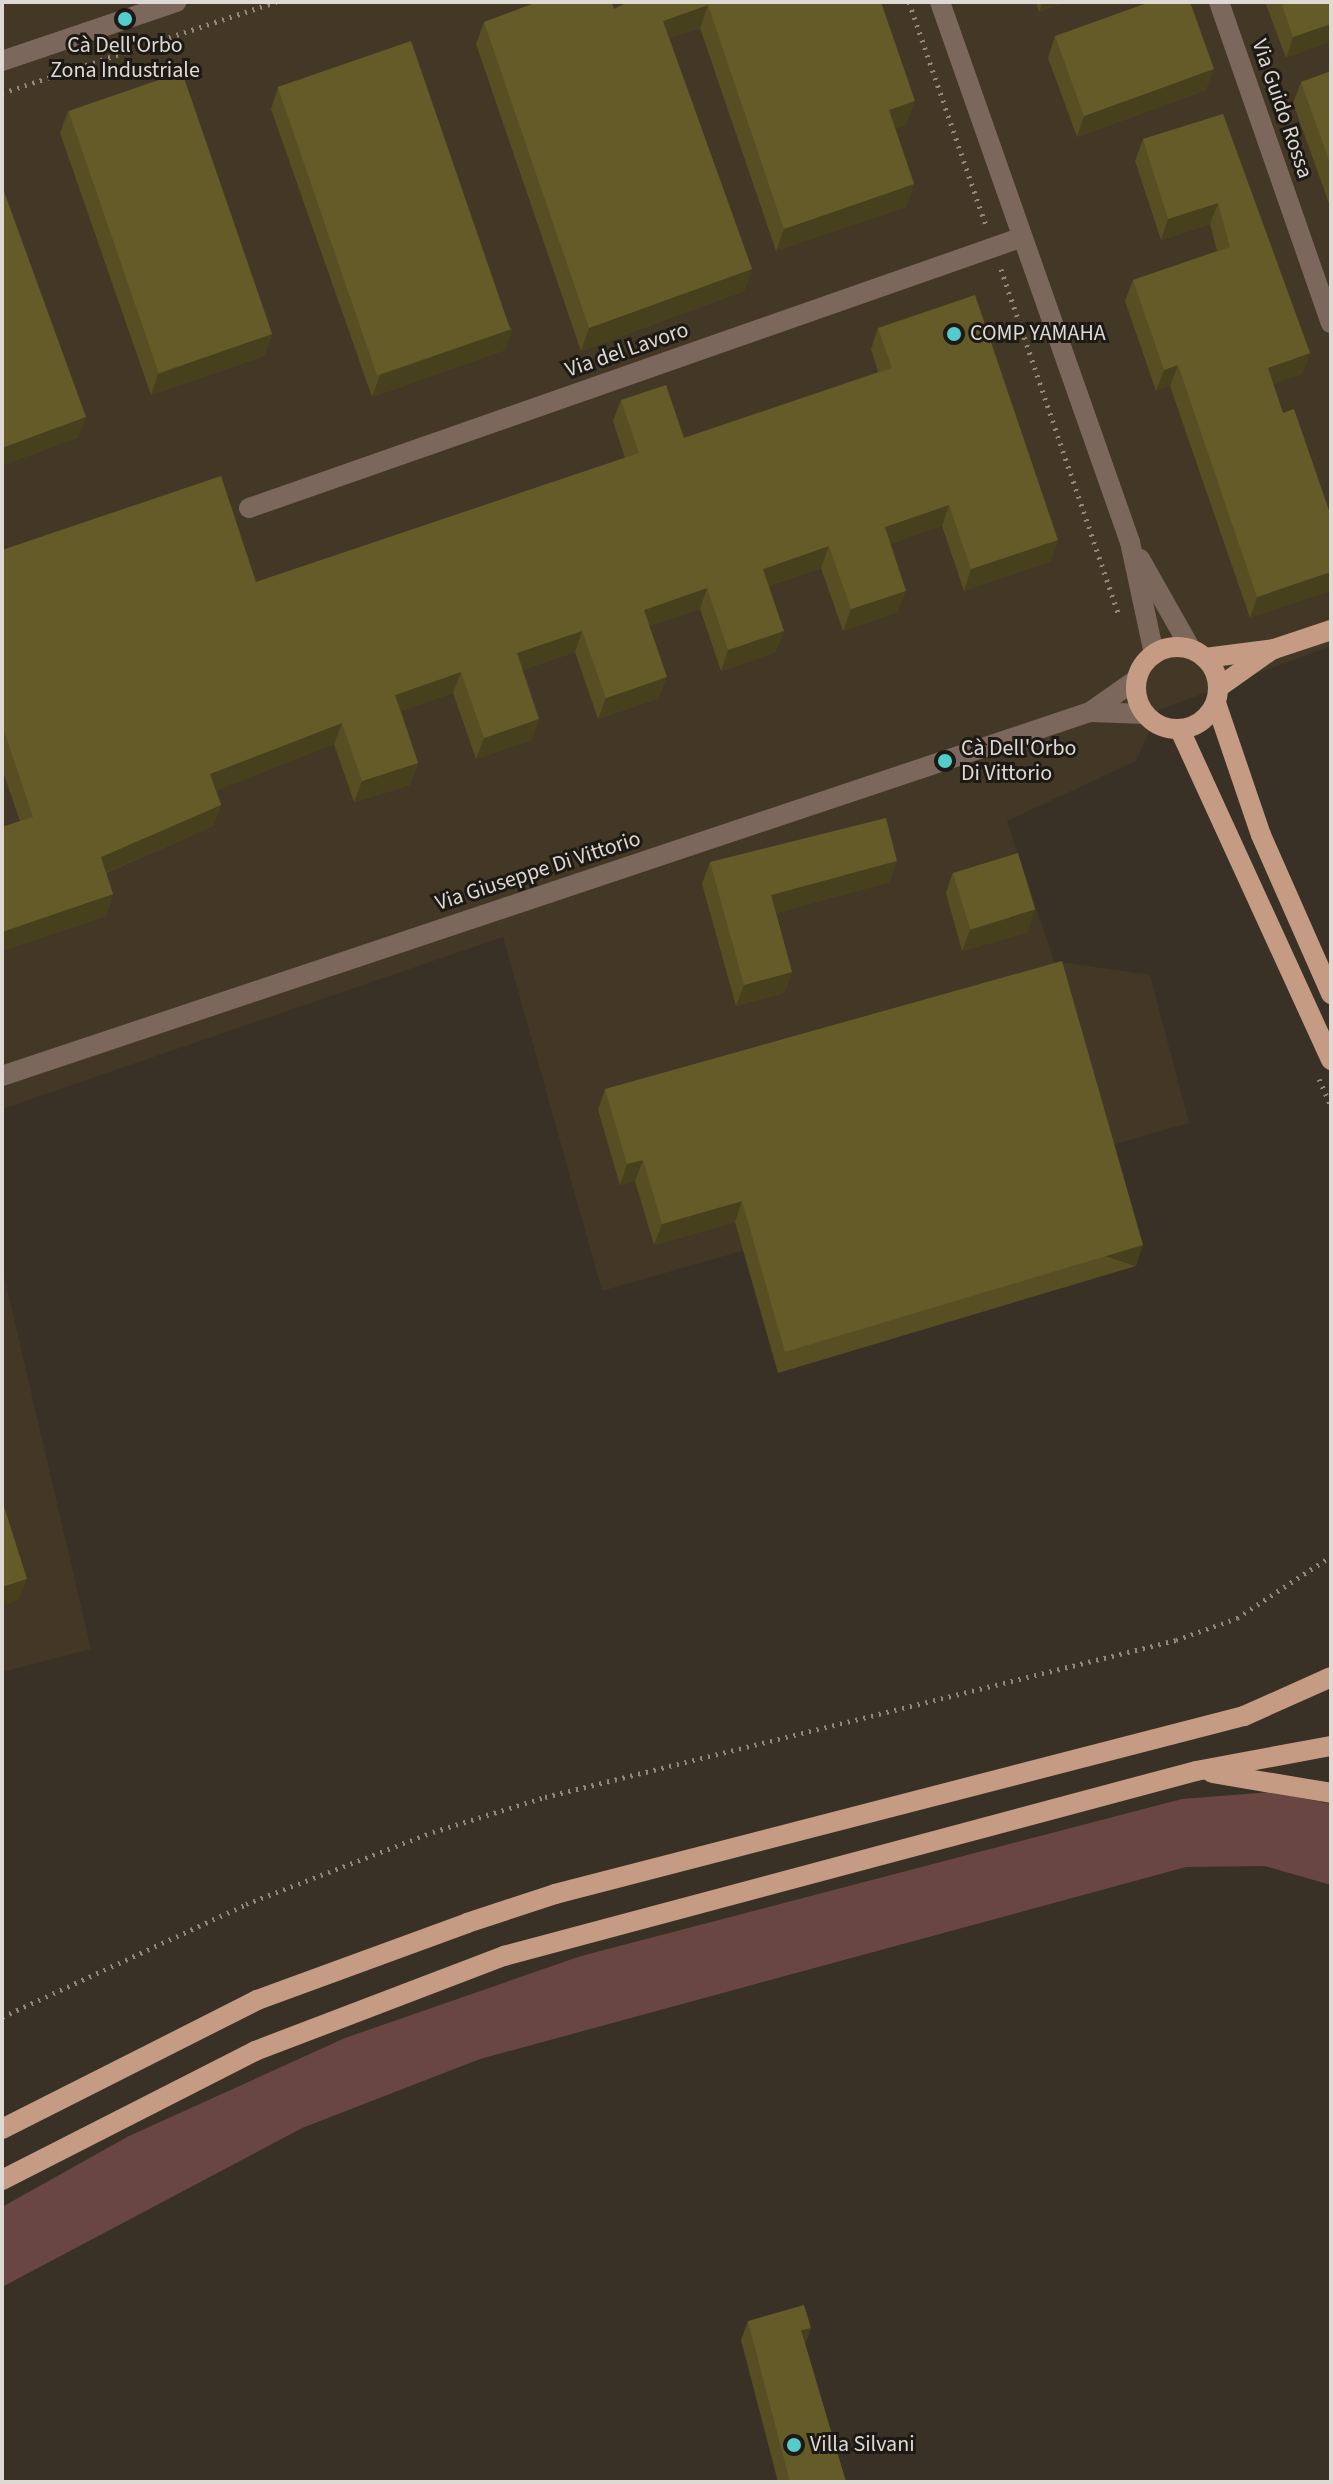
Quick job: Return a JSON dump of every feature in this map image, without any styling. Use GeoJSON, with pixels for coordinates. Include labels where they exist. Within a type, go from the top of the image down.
{"type":"FeatureCollection","features":[{"type":"Feature","properties":{"kind":"main road"},"geometry":{"type":"LineString","coordinates":[[1331,630],[1274,649],[1154,654],[1137,679],[1145,714],[1180,730],[1331,1060]]}},
{"type":"Feature","properties":{"kind":"main road"},"geometry":{"type":"LineString","coordinates":[[1180,730],[1202,722],[1218,695],[1274,649]]}},
{"type":"Feature","properties":{"kind":"main road"},"geometry":{"type":"LineString","coordinates":[[1198,653],[1218,695],[1261,835],[1331,994]]}},
{"type":"Feature","properties":{"kind":"main road"},"geometry":{"type":"LineString","coordinates":[[2,2129],[257,2000],[467,1923],[555,1894],[1244,1716],[1331,1677]]}},
{"type":"Feature","properties":{"kind":"main road"},"geometry":{"type":"LineString","coordinates":[[2,2180],[255,2051],[504,1956],[1196,1771],[1331,1746]]}},
{"type":"Feature","properties":{"kind":"main road"},"geometry":{"type":"LineString","coordinates":[[1196,1771],[1331,1793]]}},
{"type":"Feature","properties":{"kind":"street"},"geometry":{"type":"LineString","coordinates":[[2,61],[176,2]]}},
{"type":"Feature","properties":{"kind":"street"},"geometry":{"type":"LineString","coordinates":[[940,2],[1020,238],[1130,542],[1154,654]]}},
{"type":"Feature","properties":{"kind":"street","name":"Via Guido Rossa"},"geometry":{"type":"LineString","coordinates":[[1219,2],[1331,323]]}},
{"type":"Feature","properties":{"kind":"street","name":"Via del Lavoro"},"geometry":{"type":"LineString","coordinates":[[249,508],[1020,238]]}},
{"type":"Feature","properties":{"kind":"street"},"geometry":{"type":"LineString","coordinates":[[1130,542],[1198,653]]}},
{"type":"Feature","properties":{"kind":"street","name":"Via Giuseppe Di Vittorio"},"geometry":{"type":"LineString","coordinates":[[2,1076],[1090,712],[1137,679]]}},
{"type":"Feature","properties":{"kind":"street","name":"Via Giuseppe Di Vittorio"},"geometry":{"type":"LineString","coordinates":[[1090,712],[1145,714]]}},
{"type":"Feature","properties":{"kind":"path"},"geometry":{"type":"LineString","coordinates":[[2,93],[276,2]]}},
{"type":"Feature","properties":{"kind":"path"},"geometry":{"type":"LineString","coordinates":[[909,2],[1120,621]]}},
{"type":"Feature","properties":{"kind":"path"},"geometry":{"type":"LineString","coordinates":[[2,2017],[246,1904],[433,1832],[545,1797],[1176,1640],[1237,1618],[1331,1556]]}},
{"type":"Feature","properties":{"kind":"shaded area"},"geometry":{"type":"Polygon","coordinates":[[[2,2],[1331,2],[1331,646],[1159,710],[1136,761],[1007,821],[1054,961],[1150,975],[1189,1123],[602,1291],[503,937],[2,1109],[2,2]]]}},
{"type":"Feature","properties":{"kind":"shaded area"},"geometry":{"type":"Polygon","coordinates":[[[2,1267],[91,1649],[2,1672],[2,1267]]]}},
{"type":"Feature","properties":{"kind":"shaded area"},"geometry":{"type":"Polygon","coordinates":[[[1271,1792],[1331,1804],[1331,1885],[1265,1866],[1186,1867],[480,2059],[302,2128],[2,2287],[2,2207],[129,2136],[345,2038],[581,1956],[1182,1799],[1271,1792]]]}},
{"type":"Feature","properties":{"kind":"building"},"geometry":{"type":"Polygon","coordinates":[[[537,2],[612,2],[614,9],[628,2],[881,2],[915,101],[889,110],[914,184],[784,229],[708,5],[663,21],[752,269],[589,328],[484,22],[537,2]]]}},
{"type":"Feature","properties":{"kind":"building"},"geometry":{"type":"Polygon","coordinates":[[[1150,2],[1190,2],[1214,69],[1084,116],[1055,36],[1150,2]]]}},
{"type":"Feature","properties":{"kind":"building"},"geometry":{"type":"Polygon","coordinates":[[[1281,2],[1331,2],[1331,24],[1293,37],[1281,2]]]}},
{"type":"Feature","properties":{"kind":"building"},"geometry":{"type":"Polygon","coordinates":[[[411,41],[510,329],[377,375],[278,87],[411,41]]]}},
{"type":"Feature","properties":{"kind":"building"},"geometry":{"type":"Polygon","coordinates":[[[1331,71],[1331,166],[1301,82],[1331,71]]]}},
{"type":"Feature","properties":{"kind":"building"},"geometry":{"type":"Polygon","coordinates":[[[182,72],[272,334],[159,373],[69,111],[182,72]]]}},
{"type":"Feature","properties":{"kind":"building"},"geometry":{"type":"Polygon","coordinates":[[[1223,114],[1310,353],[1268,368],[1283,413],[1294,409],[1331,516],[1331,572],[1257,597],[1178,365],[1164,370],[1133,280],[1230,247],[1218,203],[1168,219],[1143,139],[1223,114]]]}},
{"type":"Feature","properties":{"kind":"building"},"geometry":{"type":"Polygon","coordinates":[[[2,186],[86,417],[2,448],[2,186]]]}},
{"type":"Feature","properties":{"kind":"building"},"geometry":{"type":"Polygon","coordinates":[[[975,295],[1058,540],[971,569],[949,505],[885,527],[906,591],[851,609],[829,546],[763,569],[784,631],[728,650],[707,588],[644,610],[667,677],[606,698],[582,631],[517,653],[539,719],[484,738],[461,672],[395,695],[418,763],[362,781],[342,723],[210,774],[221,805],[101,857],[113,894],[2,932],[2,827],[33,817],[2,725],[2,550],[221,476],[256,582],[639,453],[621,400],[666,385],[684,438],[892,368],[878,328],[975,295]]]}},
{"type":"Feature","properties":{"kind":"building"},"geometry":{"type":"Polygon","coordinates":[[[886,818],[897,861],[771,895],[792,972],[744,985],[710,862],[886,818]]]}},
{"type":"Feature","properties":{"kind":"building"},"geometry":{"type":"Polygon","coordinates":[[[1018,853],[1035,909],[970,929],[953,873],[1018,853]]]}},
{"type":"Feature","properties":{"kind":"building"},"geometry":{"type":"Polygon","coordinates":[[[1062,961],[1143,1245],[785,1352],[742,1201],[662,1224],[643,1160],[627,1164],[605,1089],[1062,961]]]}},
{"type":"Feature","properties":{"kind":"building"},"geometry":{"type":"Polygon","coordinates":[[[2,1500],[27,1579],[2,1587],[2,1500]]]}},
{"type":"Feature","properties":{"kind":"building"},"geometry":{"type":"Polygon","coordinates":[[[804,2305],[811,2328],[801,2330],[846,2482],[790,2482],[748,2321],[804,2305]]]}},
{"type":"Feature","properties":{"kind":"place","name":"Cà Dell'Orbo Zona Industriale"},"geometry":{"type":"Point","coordinates":[125,19]}},
{"type":"Feature","properties":{"kind":"place","name":"COMP YAMAHA"},"geometry":{"type":"Point","coordinates":[954,334]}},
{"type":"Feature","properties":{"kind":"place","name":"Cà Dell'Orbo Di Vittorio"},"geometry":{"type":"Point","coordinates":[945,761]}},
{"type":"Feature","properties":{"kind":"place","name":"Villa Silvani"},"geometry":{"type":"Point","coordinates":[794,2445]}}]}
